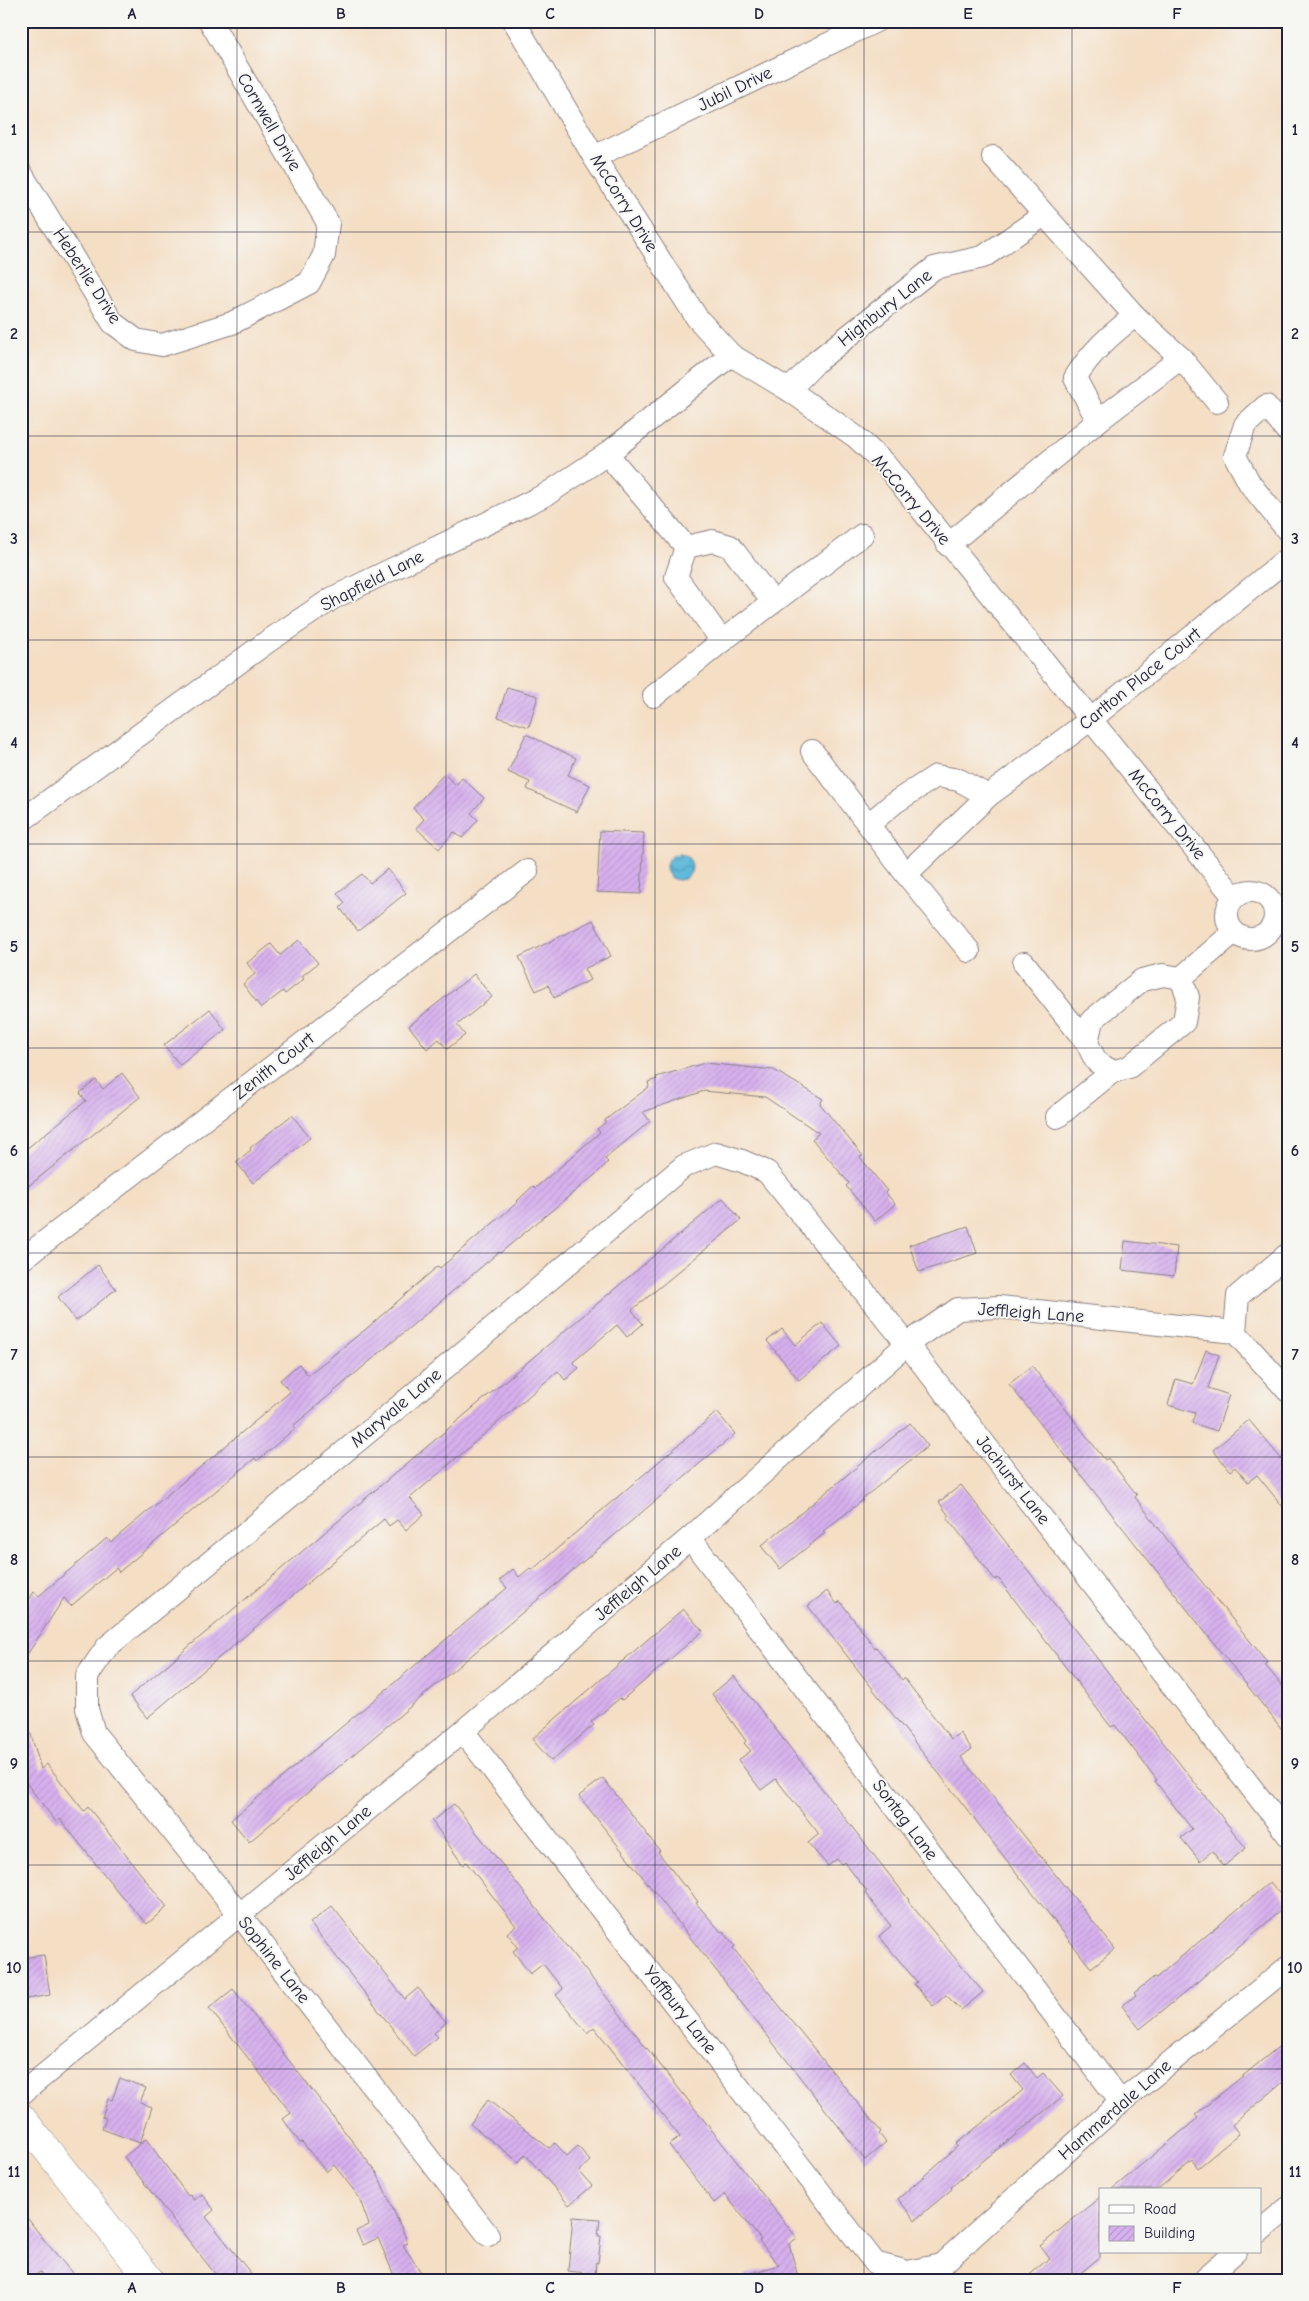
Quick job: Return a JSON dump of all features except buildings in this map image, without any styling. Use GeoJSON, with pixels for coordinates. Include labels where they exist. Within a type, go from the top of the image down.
{"type":"FeatureCollection","features":[{"type":"Feature","properties":{"kind":"main road"},"geometry":{"type":"LineString","coordinates":[[21,2117],[150,2280]]}},
{"type":"Feature","properties":{"kind":"street","name":"Cornwell Drive"},"geometry":{"type":"LineString","coordinates":[[210,21],[328,223]]}},
{"type":"Feature","properties":{"kind":"street","name":"McCorry Drive"},"geometry":{"type":"LineString","coordinates":[[514,21],[594,156],[697,318],[731,355],[789,390],[856,438],[884,463],[948,545],[1234,897]]}},
{"type":"Feature","properties":{"kind":"street","name":"Jubil Drive"},"geometry":{"type":"LineString","coordinates":[[594,156],[876,21]]}},
{"type":"Feature","properties":{"kind":"street"},"geometry":{"type":"LineString","coordinates":[[993,157],[1135,316],[1181,358],[1217,402]]}},
{"type":"Feature","properties":{"kind":"street","name":"Heberlie Drive"},"geometry":{"type":"LineString","coordinates":[[21,173],[113,323],[136,340],[162,345],[232,323],[309,283],[324,255],[328,223]]}},
{"type":"Feature","properties":{"kind":"street","name":"Highbury Lane"},"geometry":{"type":"LineString","coordinates":[[789,390],[817,361],[934,268],[983,257],[1044,215]]}},
{"type":"Feature","properties":{"kind":"street"},"geometry":{"type":"LineString","coordinates":[[1098,421],[1075,378],[1087,358],[1114,332],[1135,316]]}},
{"type":"Feature","properties":{"kind":"street","name":"Shapfield Lane"},"geometry":{"type":"LineString","coordinates":[[21,821],[268,642],[333,598],[547,494],[607,454],[731,355]]}},
{"type":"Feature","properties":{"kind":"street"},"geometry":{"type":"LineString","coordinates":[[948,545],[1098,421],[1181,358]]}},
{"type":"Feature","properties":{"kind":"street"},"geometry":{"type":"LineString","coordinates":[[1288,432],[1266,406],[1245,425],[1235,456],[1250,484],[1288,531]]}},
{"type":"Feature","properties":{"kind":"street"},"geometry":{"type":"LineString","coordinates":[[607,454],[686,547]]}},
{"type":"Feature","properties":{"kind":"street"},"geometry":{"type":"LineString","coordinates":[[654,696],[722,641],[862,535]]}},
{"type":"Feature","properties":{"kind":"street"},"geometry":{"type":"LineString","coordinates":[[686,547],[713,541],[730,546],[773,602]]}},
{"type":"Feature","properties":{"kind":"street"},"geometry":{"type":"LineString","coordinates":[[686,547],[676,577],[722,641]]}},
{"type":"Feature","properties":{"kind":"street","name":"Carlton Place Court"},"geometry":{"type":"LineString","coordinates":[[906,874],[988,796],[1090,720],[1288,558]]}},
{"type":"Feature","properties":{"kind":"street"},"geometry":{"type":"LineString","coordinates":[[812,752],[906,874],[969,951]]}},
{"type":"Feature","properties":{"kind":"street"},"geometry":{"type":"LineString","coordinates":[[869,824],[894,803],[936,776],[959,780],[988,796]]}},
{"type":"Feature","properties":{"kind":"street","name":"Zenith Court"},"geometry":{"type":"LineString","coordinates":[[21,1260],[527,872]]}},
{"type":"Feature","properties":{"kind":"street"},"geometry":{"type":"LineString","coordinates":[[1248,891],[1264,894],[1281,911],[1274,924],[1263,936],[1248,940],[1234,932],[1229,926],[1227,911],[1234,897],[1248,891]]}},
{"type":"Feature","properties":{"kind":"street"},"geometry":{"type":"LineString","coordinates":[[1087,1044],[1092,1020],[1142,980],[1162,975],[1181,978],[1234,932]]}},
{"type":"Feature","properties":{"kind":"street"},"geometry":{"type":"LineString","coordinates":[[1024,963],[1087,1044],[1096,1061],[1112,1072]]}},
{"type":"Feature","properties":{"kind":"street"},"geometry":{"type":"LineString","coordinates":[[1057,1117],[1112,1072],[1129,1067],[1184,1022],[1188,997],[1181,978]]}},
{"type":"Feature","properties":{"kind":"street","name":"Jachurst Lane"},"geometry":{"type":"LineString","coordinates":[[716,1152],[767,1172],[907,1344],[1288,1835]]}},
{"type":"Feature","properties":{"kind":"street","name":"Maryvale Lane"},"geometry":{"type":"LineString","coordinates":[[87,1676],[107,1647],[395,1410],[684,1166],[716,1152]]}},
{"type":"Feature","properties":{"kind":"street"},"geometry":{"type":"LineString","coordinates":[[1288,1254],[1238,1296],[1235,1332],[1288,1391]]}},
{"type":"Feature","properties":{"kind":"street","name":"Jeffleigh Lane"},"geometry":{"type":"LineString","coordinates":[[21,2094],[463,1731],[690,1538],[907,1344],[958,1309],[999,1307],[1235,1332]]}},
{"type":"Feature","properties":{"kind":"street","name":"Sontag Lane"},"geometry":{"type":"LineString","coordinates":[[690,1538],[1121,2102]]}},
{"type":"Feature","properties":{"kind":"street","name":"Sophine Lane"},"geometry":{"type":"LineString","coordinates":[[87,1676],[87,1709],[94,1733],[240,1916],[488,2234]]}},
{"type":"Feature","properties":{"kind":"street","name":"Yaffbury Lane"},"geometry":{"type":"LineString","coordinates":[[463,1731],[868,2257],[875,2263],[908,2272]]}},
{"type":"Feature","properties":{"kind":"street","name":"Hammerdale Lane"},"geometry":{"type":"LineString","coordinates":[[908,2272],[941,2265],[948,2269],[1121,2102],[1288,1967]]}},
{"type":"Feature","properties":{"kind":"street"},"geometry":{"type":"LineString","coordinates":[[1262,2229],[1288,2208]]}},
{"type":"Feature","properties":{"kind":"street"},"geometry":{"type":"LineString","coordinates":[[1203,2280],[1233,2254]]}},
{"type":"Feature","properties":{"kind":"street"},"geometry":{"type":"LineString","coordinates":[[868,2257],[874,2280]]}},
{"type":"Feature","properties":{"kind":"water"},"geometry":{"type":"Polygon","coordinates":[[[679,854],[688,858],[692,867],[688,876],[679,880],[670,876],[666,867],[670,858],[679,854]]]}}]}
